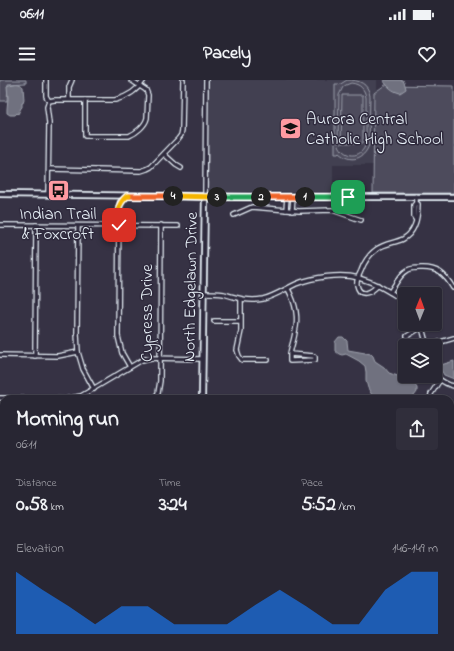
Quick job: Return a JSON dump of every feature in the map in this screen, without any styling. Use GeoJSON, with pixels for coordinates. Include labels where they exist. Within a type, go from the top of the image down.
{"type":"FeatureCollection","features":[{"type":"Feature","properties":{"kind":"main road"},"geometry":{"type":"LineString","coordinates":[[0,194],[454,197]]}},
{"type":"Feature","properties":{"kind":"main road","name":"North Edgelawn Drive"},"geometry":{"type":"LineString","coordinates":[[202,395],[205,196]]}},
{"type":"Feature","properties":{"kind":"street"},"geometry":{"type":"LineString","coordinates":[[46,80],[46,96],[49,101],[47,107],[49,123],[48,195]]}},
{"type":"Feature","properties":{"kind":"street"},"geometry":{"type":"LineString","coordinates":[[69,99],[69,87],[72,80]]}},
{"type":"Feature","properties":{"kind":"street"},"geometry":{"type":"LineString","coordinates":[[85,100],[85,136],[129,136],[134,134],[146,122],[148,95],[146,90],[131,80]]}},
{"type":"Feature","properties":{"kind":"street"},"geometry":{"type":"LineString","coordinates":[[49,101],[69,99],[115,100],[132,93],[144,80]]}},
{"type":"Feature","properties":{"kind":"street"},"geometry":{"type":"LineString","coordinates":[[48,169],[141,171],[151,167],[178,140],[181,135],[183,80]]}},
{"type":"Feature","properties":{"kind":"street","name":"North Edgelawn Drive"},"geometry":{"type":"LineString","coordinates":[[205,196],[206,80]]}},
{"type":"Feature","properties":{"kind":"street"},"geometry":{"type":"LineString","coordinates":[[164,154],[181,168]]}},
{"type":"Feature","properties":{"kind":"street"},"geometry":{"type":"LineString","coordinates":[[127,196],[120,203],[119,207],[118,336],[122,353],[130,367]]}},
{"type":"Feature","properties":{"kind":"street"},"geometry":{"type":"LineString","coordinates":[[378,286],[369,293],[366,293],[361,291],[358,287],[357,281],[364,264],[378,248],[403,239],[411,232],[416,221],[418,209],[416,196]]}},
{"type":"Feature","properties":{"kind":"street"},"geometry":{"type":"LineString","coordinates":[[286,210],[287,197]]}},
{"type":"Feature","properties":{"kind":"street"},"geometry":{"type":"LineString","coordinates":[[292,211],[293,197]]}},
{"type":"Feature","properties":{"kind":"street"},"geometry":{"type":"LineString","coordinates":[[234,215],[252,207],[306,212],[332,210],[361,220]]}},
{"type":"Feature","properties":{"kind":"street"},"geometry":{"type":"LineString","coordinates":[[0,225],[178,226]]}},
{"type":"Feature","properties":{"kind":"street"},"geometry":{"type":"LineString","coordinates":[[35,356],[36,225]]}},
{"type":"Feature","properties":{"kind":"street","name":"Cypress Drive"},"geometry":{"type":"LineString","coordinates":[[157,395],[160,381],[161,225]]}},
{"type":"Feature","properties":{"kind":"street"},"geometry":{"type":"LineString","coordinates":[[78,226],[78,352],[84,369],[94,389]]}},
{"type":"Feature","properties":{"kind":"street"},"geometry":{"type":"LineString","coordinates":[[390,292],[401,275],[408,270],[417,268],[436,270],[443,275],[454,288]]}},
{"type":"Feature","properties":{"kind":"street"},"geometry":{"type":"LineString","coordinates":[[203,293],[217,293],[250,300],[262,299],[273,296],[304,282],[321,277],[340,276],[358,278],[378,286],[398,297]]}},
{"type":"Feature","properties":{"kind":"street"},"geometry":{"type":"LineString","coordinates":[[288,289],[294,304],[297,321],[296,332],[290,354],[290,361],[316,360],[314,356],[290,354]]}},
{"type":"Feature","properties":{"kind":"street"},"geometry":{"type":"LineString","coordinates":[[242,299],[240,334],[237,350],[239,356],[242,360],[268,360]]}},
{"type":"Feature","properties":{"kind":"street"},"geometry":{"type":"LineString","coordinates":[[214,321],[240,321]]}},
{"type":"Feature","properties":{"kind":"street"},"geometry":{"type":"LineString","coordinates":[[407,336],[414,331]]}},
{"type":"Feature","properties":{"kind":"street"},"geometry":{"type":"LineString","coordinates":[[442,342],[454,338]]}},
{"type":"Feature","properties":{"kind":"street"},"geometry":{"type":"LineString","coordinates":[[0,355],[58,356],[78,352]]}},
{"type":"Feature","properties":{"kind":"street"},"geometry":{"type":"LineString","coordinates":[[83,395],[142,360],[149,358],[202,359]]}},
{"type":"Feature","properties":{"kind":"street"},"geometry":{"type":"LineString","coordinates":[[442,381],[450,386],[454,386]]}},
{"type":"Feature","properties":{"kind":"street"},"geometry":{"type":"LineString","coordinates":[[431,395],[438,383]]}},
{"type":"Feature","properties":{"kind":"shaded area"},"geometry":{"type":"Polygon","coordinates":[[[0,80],[26,80],[26,83],[8,84],[7,101],[0,101],[0,80]]]}},
{"type":"Feature","properties":{"kind":"shaded area","name":"Aurora Central Catholic High School"},"geometry":{"type":"Polygon","coordinates":[[[208,80],[377,80],[377,91],[374,93],[373,165],[333,165],[333,193],[207,194],[208,80]]]}},
{"type":"Feature","properties":{"kind":"shaded area"},"geometry":{"type":"Polygon","coordinates":[[[347,80],[362,83],[367,88],[370,96],[369,145],[364,154],[360,157],[352,159],[339,153],[335,154],[335,84],[339,85],[347,80]],[[351,83],[343,87],[339,95],[338,141],[342,150],[350,155],[354,155],[359,154],[366,144],[366,98],[362,88],[357,84],[351,83]]]}},
{"type":"Feature","properties":{"kind":"shaded area"},"geometry":{"type":"Polygon","coordinates":[[[385,85],[454,86],[454,193],[373,193],[374,93],[385,85]]]}},
{"type":"Feature","properties":{"kind":"shaded area"},"geometry":{"type":"Polygon","coordinates":[[[342,95],[363,95],[363,143],[341,143],[342,95]]]}},
{"type":"Feature","properties":{"kind":"water"},"geometry":{"type":"Polygon","coordinates":[[[383,80],[403,80],[406,89],[400,93],[397,92],[390,88],[383,80]]]}},
{"type":"Feature","properties":{"kind":"water"},"geometry":{"type":"Polygon","coordinates":[[[16,84],[23,87],[24,100],[18,114],[10,115],[7,113],[7,86],[16,84]]]}},
{"type":"Feature","properties":{"kind":"water"},"geometry":{"type":"Polygon","coordinates":[[[339,337],[343,337],[347,341],[348,350],[371,354],[375,361],[384,367],[389,373],[398,376],[398,383],[413,383],[417,388],[417,392],[415,395],[372,395],[366,381],[365,366],[346,354],[342,355],[335,351],[335,342],[339,337]]]}},
{"type":"Feature","properties":{"kind":"water"},"geometry":{"type":"Polygon","coordinates":[[[454,361],[454,379],[444,375],[442,372],[442,365],[454,361]]]}},
{"type":"Feature","properties":{"kind":"place","name":"Aurora Central Catholic High School"},"geometry":{"type":"Point","coordinates":[291,129]}},
{"type":"Feature","properties":{"kind":"place","name":"Indian Trail & Foxcroft"},"geometry":{"type":"Point","coordinates":[58,190]}},
{"type":"Feature","properties":{"kind":"route"},"geometry":{"type":"LineString","coordinates":[[119,225],[120,202],[127,196],[348,197]]}}]}
